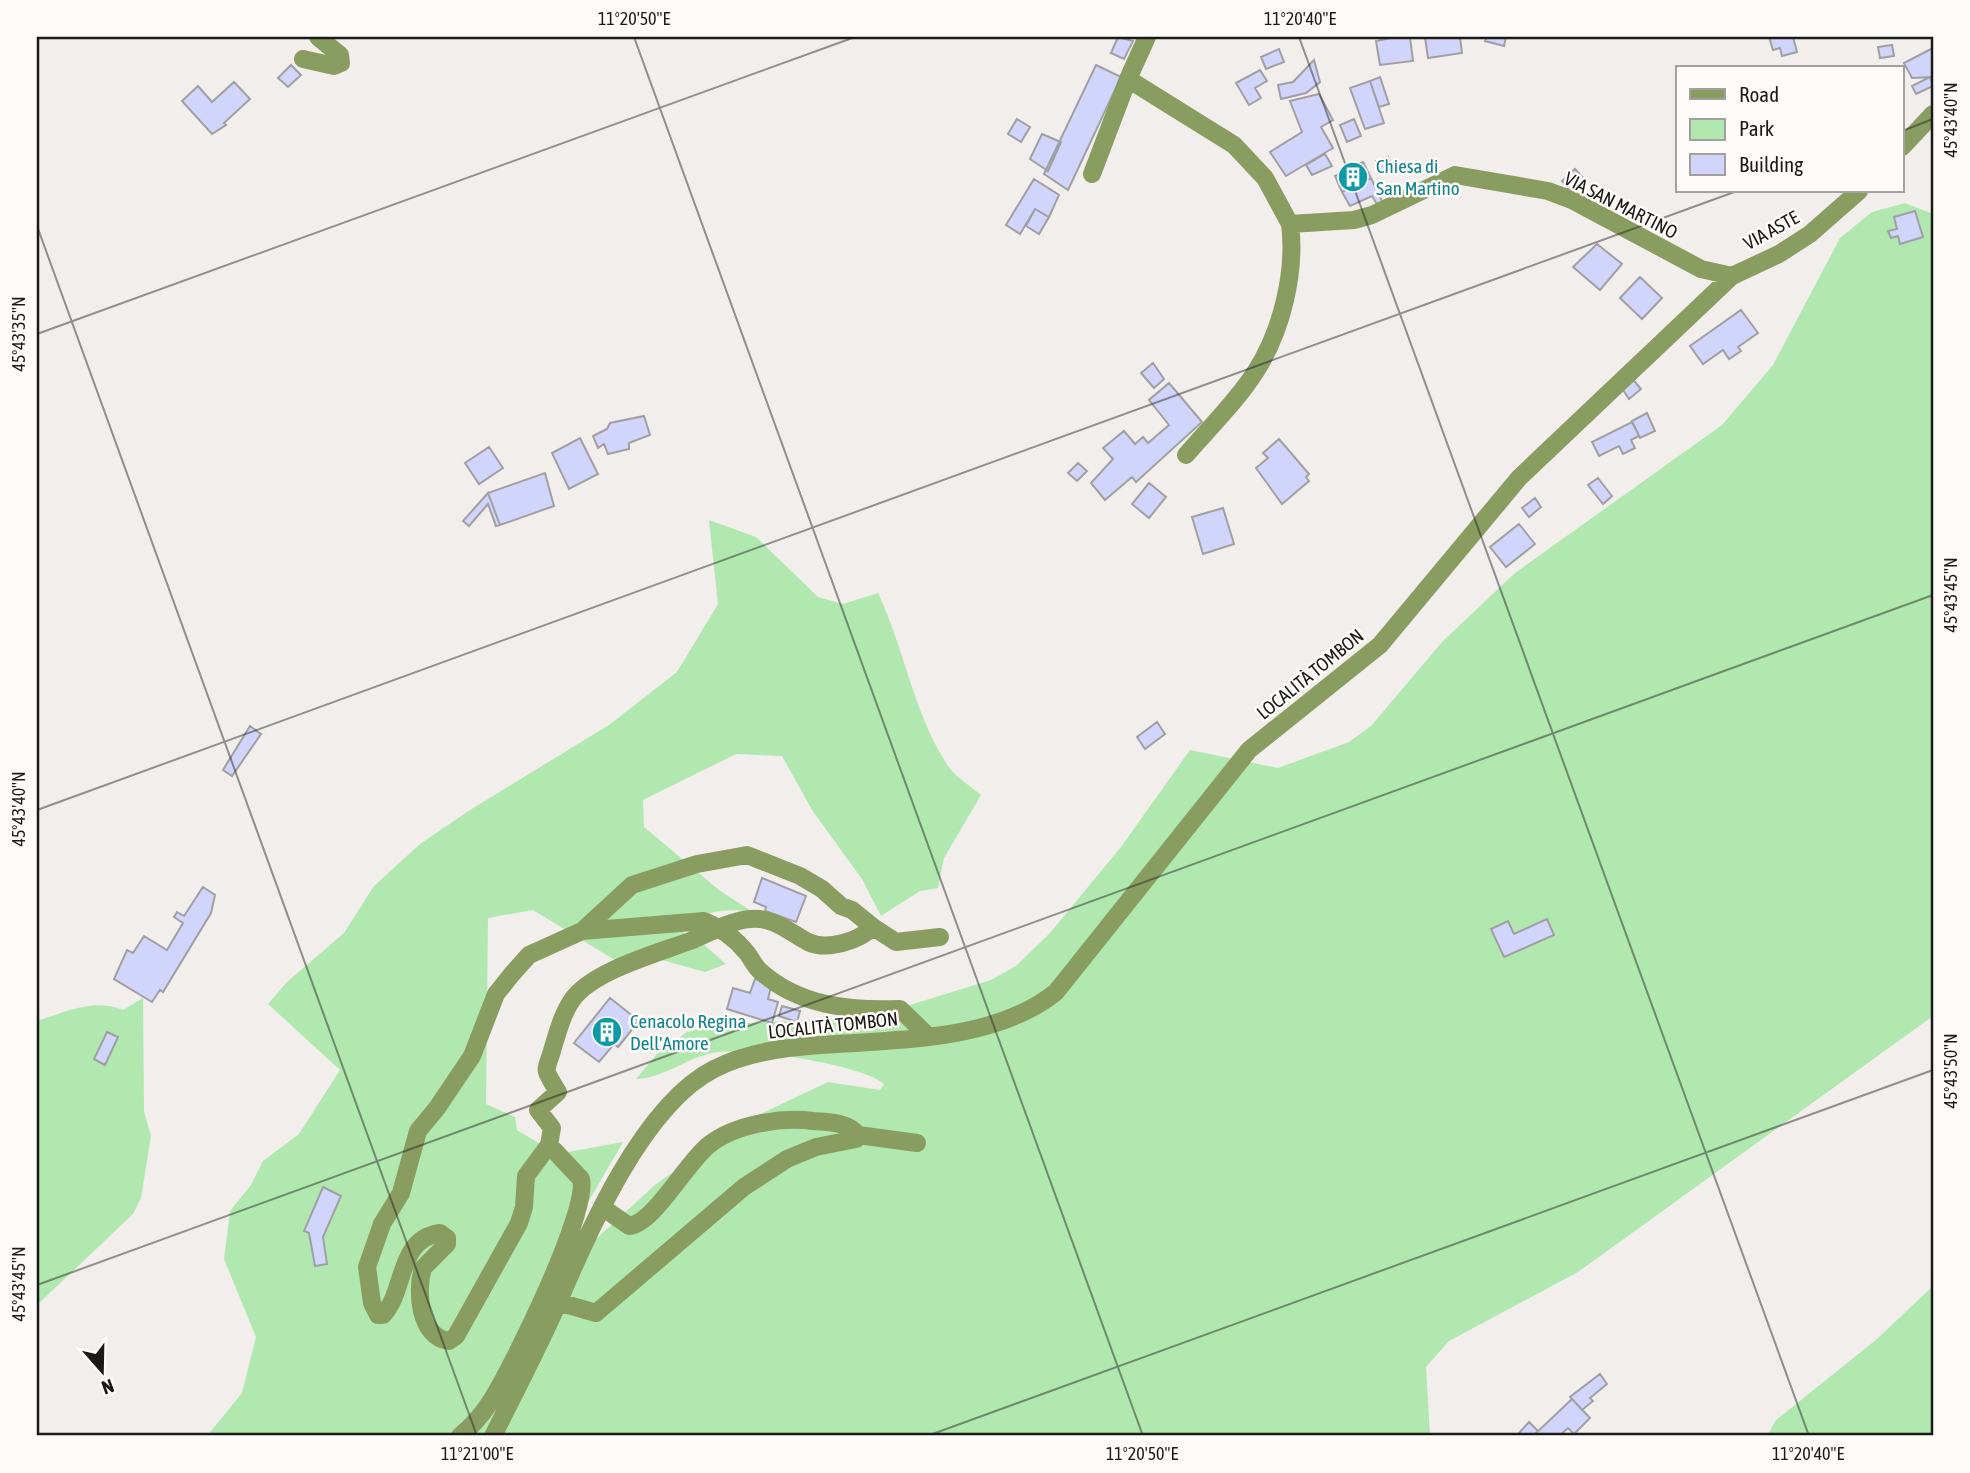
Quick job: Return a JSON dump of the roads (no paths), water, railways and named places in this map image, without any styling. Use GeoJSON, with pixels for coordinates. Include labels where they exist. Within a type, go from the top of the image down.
{"type":"FeatureCollection","features":[{"type":"Feature","properties":{"kind":"street"},"geometry":{"type":"LineString","coordinates":[[303,59],[334,66],[341,64],[340,55],[318,37]]}},
{"type":"Feature","properties":{"kind":"street"},"geometry":{"type":"LineString","coordinates":[[1092,174],[1147,37]]}},
{"type":"Feature","properties":{"kind":"street"},"geometry":{"type":"LineString","coordinates":[[1128,79],[1234,145],[1265,178],[1290,224],[1293,249],[1285,297],[1268,349],[1256,372],[1186,455]]}},
{"type":"Feature","properties":{"kind":"street"},"geometry":{"type":"LineString","coordinates":[[1904,145],[1933,114]]}},
{"type":"Feature","properties":{"kind":"street","name":"VIA SAN MARTINO"},"geometry":{"type":"LineString","coordinates":[[1290,224],[1372,215],[1455,174],[1548,191],[1572,200],[1701,269],[1732,276]]}},
{"type":"Feature","properties":{"kind":"street","name":"VIA ASTE"},"geometry":{"type":"LineString","coordinates":[[1732,276],[1779,254],[1810,234],[1857,192]]}},
{"type":"Feature","properties":{"kind":"street","name":"LOCALITÀ TOMBON"},"geometry":{"type":"LineString","coordinates":[[493,1436],[602,1207],[668,1108],[691,1083],[716,1068],[794,1047],[929,1037],[1005,1020],[1040,1005],[1056,992],[1249,750],[1380,645],[1520,478],[1732,276]]}},
{"type":"Feature","properties":{"kind":"street"},"geometry":{"type":"LineString","coordinates":[[873,927],[866,934],[845,942],[823,945],[810,943],[767,920],[751,918],[598,978],[573,999],[559,1024],[546,1071],[548,1079],[558,1092],[538,1110],[552,1128],[549,1146],[526,1176],[524,1207],[519,1223],[456,1336],[449,1341],[437,1338],[427,1327],[422,1308],[423,1268],[447,1244],[447,1238],[440,1233],[429,1236],[410,1254],[391,1305],[383,1315],[378,1315],[369,1292],[367,1267],[382,1224],[401,1193],[418,1131],[437,1108],[471,1056],[496,994],[529,955],[582,931],[632,886],[697,864],[747,855],[800,876],[896,942],[940,937]]}},
{"type":"Feature","properties":{"kind":"street"},"geometry":{"type":"LineString","coordinates":[[582,931],[704,921],[720,928]]}},
{"type":"Feature","properties":{"kind":"street","name":"LOCALITÀ TOMBON"},"geometry":{"type":"LineString","coordinates":[[720,928],[746,951],[758,970],[815,1003],[865,1010],[900,1009],[929,1037]]}},
{"type":"Feature","properties":{"kind":"street"},"geometry":{"type":"LineString","coordinates":[[602,1207],[629,1226],[644,1220],[710,1144],[743,1128],[804,1120],[836,1123],[854,1129],[858,1135],[917,1143]]}},
{"type":"Feature","properties":{"kind":"street"},"geometry":{"type":"LineString","coordinates":[[558,1302],[596,1313],[744,1187],[787,1159],[816,1147],[856,1139],[858,1135]]}},
{"type":"Feature","properties":{"kind":"street"},"geometry":{"type":"LineString","coordinates":[[460,1436],[491,1401],[516,1354],[560,1259],[579,1202],[581,1179],[549,1146]]}},
{"type":"Feature","properties":{"kind":"place","name":"Chiesa di San Martino"},"geometry":{"type":"Point","coordinates":[1353,177]}},
{"type":"Feature","properties":{"kind":"place","name":"Cenacolo Regina Dell'Amore"},"geometry":{"type":"Point","coordinates":[607,1032]}}]}
